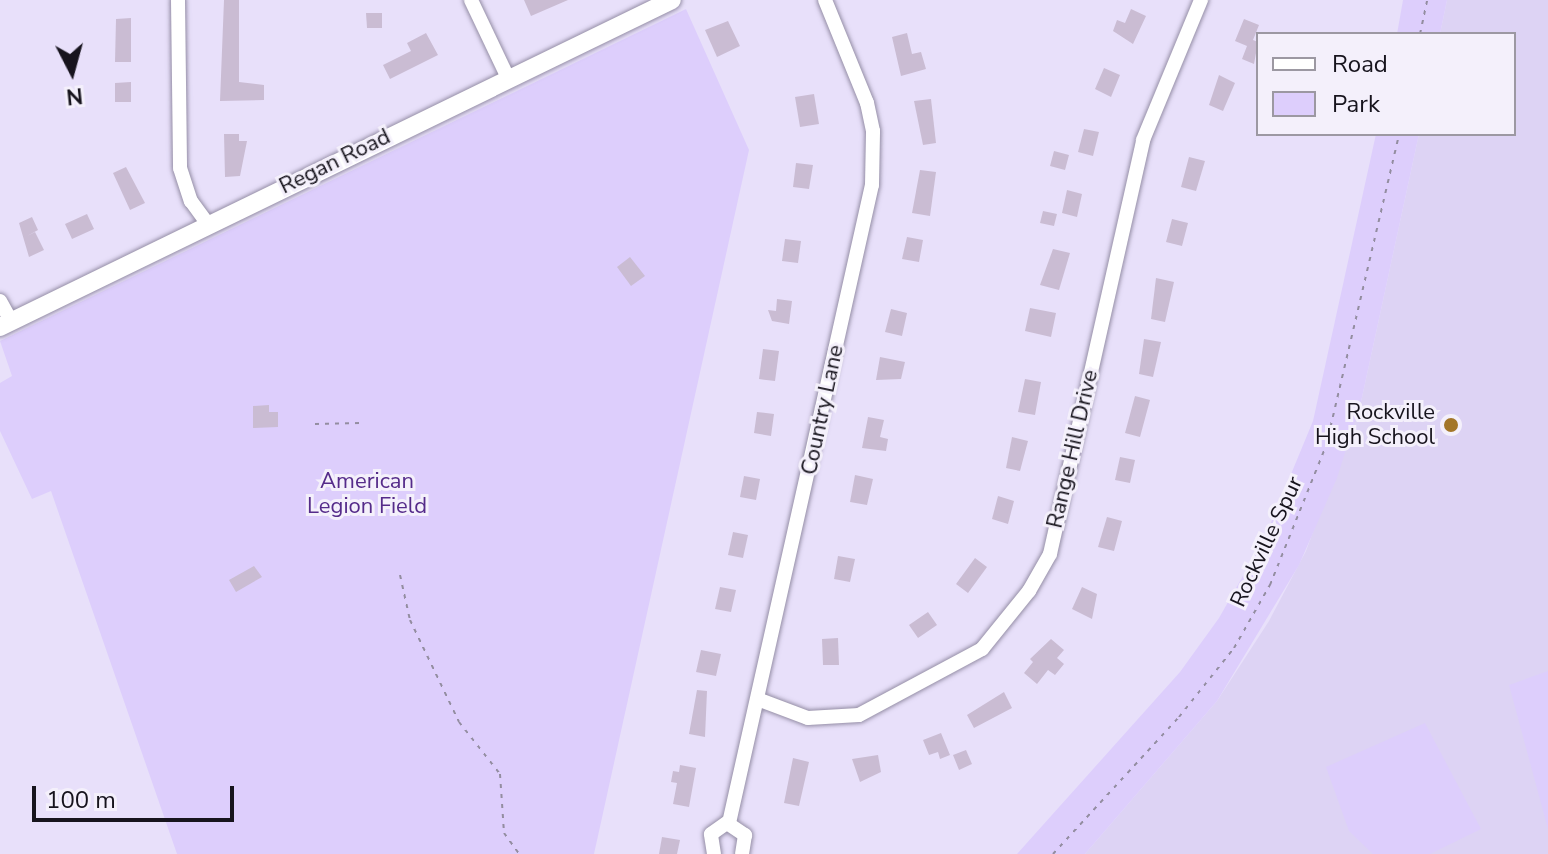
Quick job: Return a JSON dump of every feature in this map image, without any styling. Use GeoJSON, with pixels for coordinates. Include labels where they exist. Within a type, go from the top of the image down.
{"type":"FeatureCollection","features":[{"type":"Feature","properties":{"kind":"street"},"geometry":{"type":"LineString","coordinates":[[178,0],[180,168],[191,201],[208,224]]}},
{"type":"Feature","properties":{"kind":"street"},"geometry":{"type":"LineString","coordinates":[[471,0],[508,78]]}},
{"type":"Feature","properties":{"kind":"street","name":"Regan Road"},"geometry":{"type":"LineString","coordinates":[[6,324],[672,0]]}},
{"type":"Feature","properties":{"kind":"street","name":"Country Lane"},"geometry":{"type":"LineString","coordinates":[[714,854],[711,834],[729,823],[760,700],[875,158],[867,103],[825,0]]}},
{"type":"Feature","properties":{"kind":"street","name":"Range Hill Drive"},"geometry":{"type":"LineString","coordinates":[[760,700],[808,718],[859,715],[982,649],[1029,591],[1050,554],[1143,140],[1201,0]]}},
{"type":"Feature","properties":{"kind":"street"},"geometry":{"type":"LineString","coordinates":[[0,301],[6,324]]}},
{"type":"Feature","properties":{"kind":"street"},"geometry":{"type":"LineString","coordinates":[[729,823],[745,835],[742,854]]}},
{"type":"Feature","properties":{"kind":"path"},"geometry":{"type":"LineString","coordinates":[[1420,32],[1427,0]]}},
{"type":"Feature","properties":{"kind":"path","name":"Rockville Spur"},"geometry":{"type":"LineString","coordinates":[[1053,854],[1179,717],[1234,648],[1270,585],[1326,446],[1399,136]]}},
{"type":"Feature","properties":{"kind":"path"},"geometry":{"type":"LineString","coordinates":[[315,424],[360,423]]}},
{"type":"Feature","properties":{"kind":"path"},"geometry":{"type":"LineString","coordinates":[[400,575],[410,620],[459,722],[500,774],[504,833],[519,854]]}},
{"type":"Feature","properties":{"kind":"shaded area","name":"Rockville High School"},"geometry":{"type":"Polygon","coordinates":[[[1447,0],[1548,0],[1548,854],[1085,854],[1217,701],[1269,621],[1306,551],[1361,402],[1419,136],[1516,136],[1516,32],[1440,32],[1447,0]]]}},
{"type":"Feature","properties":{"kind":"green space"},"geometry":{"type":"Polygon","coordinates":[[[1403,0],[1447,0],[1440,32],[1397,32],[1403,0]]]}},
{"type":"Feature","properties":{"kind":"green space","name":"American Legion Field"},"geometry":{"type":"Polygon","coordinates":[[[686,9],[749,150],[594,854],[177,854],[51,491],[32,499],[0,431],[0,383],[12,376],[0,341],[686,9]]]}},
{"type":"Feature","properties":{"kind":"green space"},"geometry":{"type":"Polygon","coordinates":[[[1376,136],[1419,136],[1361,402],[1337,478],[1299,565],[1217,701],[1085,854],[1017,854],[1180,672],[1219,618],[1265,537],[1313,421],[1376,136]]]}},
{"type":"Feature","properties":{"kind":"green space"},"geometry":{"type":"Polygon","coordinates":[[[1548,671],[1548,829],[1509,685],[1548,671]]]}},
{"type":"Feature","properties":{"kind":"green space"},"geometry":{"type":"Polygon","coordinates":[[[1425,723],[1481,829],[1430,854],[1373,854],[1349,831],[1326,767],[1425,723]]]}},
{"type":"Feature","properties":{"kind":"building"},"geometry":{"type":"Polygon","coordinates":[[[224,0],[239,0],[239,82],[264,85],[264,100],[220,101],[224,0]]]}},
{"type":"Feature","properties":{"kind":"building"},"geometry":{"type":"Polygon","coordinates":[[[524,0],[568,0],[531,16],[524,0]]]}},
{"type":"Feature","properties":{"kind":"building"},"geometry":{"type":"Polygon","coordinates":[[[1131,9],[1146,16],[1133,44],[1113,31],[1117,20],[1125,23],[1131,9]]]}},
{"type":"Feature","properties":{"kind":"building"},"geometry":{"type":"Polygon","coordinates":[[[366,13],[382,13],[382,28],[367,28],[366,13]]]}},
{"type":"Feature","properties":{"kind":"building"},"geometry":{"type":"Polygon","coordinates":[[[131,18],[131,62],[115,62],[116,19],[131,18]]]}},
{"type":"Feature","properties":{"kind":"building"},"geometry":{"type":"Polygon","coordinates":[[[1244,19],[1259,25],[1253,40],[1256,41],[1254,64],[1242,59],[1247,46],[1235,41],[1244,19]]]}},
{"type":"Feature","properties":{"kind":"building"},"geometry":{"type":"Polygon","coordinates":[[[728,21],[740,46],[717,57],[705,30],[728,21]]]}},
{"type":"Feature","properties":{"kind":"building"},"geometry":{"type":"Polygon","coordinates":[[[426,33],[438,55],[390,79],[383,65],[411,51],[407,43],[426,33]]]}},
{"type":"Feature","properties":{"kind":"building"},"geometry":{"type":"Polygon","coordinates":[[[907,33],[912,54],[921,52],[926,69],[901,76],[892,37],[907,33]]]}},
{"type":"Feature","properties":{"kind":"building"},"geometry":{"type":"Polygon","coordinates":[[[1104,68],[1120,75],[1111,97],[1095,89],[1104,68]]]}},
{"type":"Feature","properties":{"kind":"building"},"geometry":{"type":"Polygon","coordinates":[[[1219,75],[1235,83],[1223,111],[1209,105],[1219,75]]]}},
{"type":"Feature","properties":{"kind":"building"},"geometry":{"type":"Polygon","coordinates":[[[131,82],[131,102],[115,102],[115,83],[131,82]]]}},
{"type":"Feature","properties":{"kind":"building"},"geometry":{"type":"Polygon","coordinates":[[[814,94],[819,124],[800,127],[795,97],[814,94]]]}},
{"type":"Feature","properties":{"kind":"building"},"geometry":{"type":"Polygon","coordinates":[[[931,99],[936,143],[923,145],[914,101],[931,99]]]}},
{"type":"Feature","properties":{"kind":"building"},"geometry":{"type":"Polygon","coordinates":[[[1084,129],[1099,132],[1093,156],[1078,152],[1084,129]]]}},
{"type":"Feature","properties":{"kind":"building"},"geometry":{"type":"Polygon","coordinates":[[[224,134],[239,134],[239,141],[247,141],[240,176],[225,177],[224,134]]]}},
{"type":"Feature","properties":{"kind":"building"},"geometry":{"type":"Polygon","coordinates":[[[1054,151],[1069,155],[1065,170],[1050,166],[1054,151]]]}},
{"type":"Feature","properties":{"kind":"building"},"geometry":{"type":"Polygon","coordinates":[[[1189,157],[1205,161],[1196,191],[1181,187],[1189,157]]]}},
{"type":"Feature","properties":{"kind":"building"},"geometry":{"type":"Polygon","coordinates":[[[796,163],[813,165],[809,189],[793,187],[796,163]]]}},
{"type":"Feature","properties":{"kind":"building"},"geometry":{"type":"Polygon","coordinates":[[[126,167],[145,203],[130,210],[113,173],[126,167]]]}},
{"type":"Feature","properties":{"kind":"building"},"geometry":{"type":"Polygon","coordinates":[[[920,170],[936,172],[930,216],[912,213],[920,170]]]}},
{"type":"Feature","properties":{"kind":"building"},"geometry":{"type":"Polygon","coordinates":[[[1067,190],[1082,194],[1077,217],[1062,213],[1067,190]]]}},
{"type":"Feature","properties":{"kind":"building"},"geometry":{"type":"Polygon","coordinates":[[[1043,211],[1057,214],[1054,226],[1040,223],[1043,211]]]}},
{"type":"Feature","properties":{"kind":"building"},"geometry":{"type":"Polygon","coordinates":[[[87,214],[94,229],[72,239],[65,224],[87,214]]]}},
{"type":"Feature","properties":{"kind":"building"},"geometry":{"type":"Polygon","coordinates":[[[32,217],[38,230],[27,236],[35,232],[44,250],[29,257],[19,223],[32,217]]]}},
{"type":"Feature","properties":{"kind":"building"},"geometry":{"type":"Polygon","coordinates":[[[1172,219],[1188,223],[1182,246],[1166,242],[1172,219]]]}},
{"type":"Feature","properties":{"kind":"building"},"geometry":{"type":"Polygon","coordinates":[[[907,237],[923,240],[919,262],[902,259],[907,237]]]}},
{"type":"Feature","properties":{"kind":"building"},"geometry":{"type":"Polygon","coordinates":[[[785,239],[801,241],[798,263],[782,261],[785,239]]]}},
{"type":"Feature","properties":{"kind":"building"},"geometry":{"type":"Polygon","coordinates":[[[1053,249],[1070,253],[1059,290],[1040,285],[1053,249]]]}},
{"type":"Feature","properties":{"kind":"building"},"geometry":{"type":"Polygon","coordinates":[[[630,257],[645,276],[631,286],[617,267],[630,257]]]}},
{"type":"Feature","properties":{"kind":"building"},"geometry":{"type":"Polygon","coordinates":[[[1156,278],[1174,282],[1165,322],[1151,319],[1156,278]]]}},
{"type":"Feature","properties":{"kind":"building"},"geometry":{"type":"Polygon","coordinates":[[[777,299],[792,301],[789,324],[772,321],[768,310],[776,311],[777,299]]]}},
{"type":"Feature","properties":{"kind":"building"},"geometry":{"type":"Polygon","coordinates":[[[1030,308],[1056,313],[1051,337],[1025,331],[1030,308]]]}},
{"type":"Feature","properties":{"kind":"building"},"geometry":{"type":"Polygon","coordinates":[[[891,309],[907,313],[902,336],[885,332],[891,309]]]}},
{"type":"Feature","properties":{"kind":"building"},"geometry":{"type":"Polygon","coordinates":[[[1144,339],[1161,342],[1153,377],[1139,374],[1144,339]]]}},
{"type":"Feature","properties":{"kind":"building"},"geometry":{"type":"Polygon","coordinates":[[[763,349],[779,351],[775,381],[759,379],[763,349]]]}},
{"type":"Feature","properties":{"kind":"building"},"geometry":{"type":"Polygon","coordinates":[[[880,357],[905,362],[901,379],[876,380],[880,357]]]}},
{"type":"Feature","properties":{"kind":"building"},"geometry":{"type":"Polygon","coordinates":[[[1025,379],[1041,382],[1035,415],[1018,412],[1025,379]]]}},
{"type":"Feature","properties":{"kind":"building"},"geometry":{"type":"Polygon","coordinates":[[[1135,396],[1150,400],[1140,437],[1125,433],[1135,396]]]}},
{"type":"Feature","properties":{"kind":"building"},"geometry":{"type":"Polygon","coordinates":[[[269,405],[269,412],[278,412],[278,427],[253,428],[253,406],[269,405]]]}},
{"type":"Feature","properties":{"kind":"building"},"geometry":{"type":"Polygon","coordinates":[[[757,412],[774,414],[771,436],[754,433],[757,412]]]}},
{"type":"Feature","properties":{"kind":"building"},"geometry":{"type":"Polygon","coordinates":[[[868,417],[884,420],[880,437],[888,439],[886,451],[862,448],[868,417]]]}},
{"type":"Feature","properties":{"kind":"building"},"geometry":{"type":"Polygon","coordinates":[[[1012,437],[1028,441],[1020,471],[1006,468],[1012,437]]]}},
{"type":"Feature","properties":{"kind":"building"},"geometry":{"type":"Polygon","coordinates":[[[1120,457],[1135,460],[1130,483],[1115,480],[1120,457]]]}},
{"type":"Feature","properties":{"kind":"building"},"geometry":{"type":"Polygon","coordinates":[[[855,475],[873,479],[867,505],[850,502],[855,475]]]}},
{"type":"Feature","properties":{"kind":"building"},"geometry":{"type":"Polygon","coordinates":[[[744,476],[760,479],[756,500],[740,497],[744,476]]]}},
{"type":"Feature","properties":{"kind":"building"},"geometry":{"type":"Polygon","coordinates":[[[998,496],[1014,501],[1008,524],[992,519],[998,496]]]}},
{"type":"Feature","properties":{"kind":"building"},"geometry":{"type":"Polygon","coordinates":[[[1107,517],[1122,521],[1114,551],[1098,547],[1107,517]]]}},
{"type":"Feature","properties":{"kind":"building"},"geometry":{"type":"Polygon","coordinates":[[[733,532],[748,535],[743,558],[728,555],[733,532]]]}},
{"type":"Feature","properties":{"kind":"building"},"geometry":{"type":"Polygon","coordinates":[[[838,556],[855,559],[850,582],[834,579],[838,556]]]}},
{"type":"Feature","properties":{"kind":"building"},"geometry":{"type":"Polygon","coordinates":[[[975,558],[987,567],[968,593],[956,584],[975,558]]]}},
{"type":"Feature","properties":{"kind":"building"},"geometry":{"type":"Polygon","coordinates":[[[254,566],[262,577],[236,592],[229,580],[254,566]]]}},
{"type":"Feature","properties":{"kind":"building"},"geometry":{"type":"Polygon","coordinates":[[[720,587],[736,590],[731,612],[715,609],[720,587]]]}},
{"type":"Feature","properties":{"kind":"building"},"geometry":{"type":"Polygon","coordinates":[[[1082,587],[1097,594],[1092,619],[1072,609],[1082,587]]]}},
{"type":"Feature","properties":{"kind":"building"},"geometry":{"type":"Polygon","coordinates":[[[928,612],[937,625],[918,638],[909,625],[928,612]]]}},
{"type":"Feature","properties":{"kind":"building"},"geometry":{"type":"Polygon","coordinates":[[[838,638],[839,665],[823,665],[822,639],[838,638]]]}},
{"type":"Feature","properties":{"kind":"building"},"geometry":{"type":"Polygon","coordinates":[[[1051,639],[1064,650],[1057,658],[1064,664],[1055,675],[1048,670],[1037,684],[1024,673],[1033,662],[1030,659],[1051,639]]]}},
{"type":"Feature","properties":{"kind":"building"},"geometry":{"type":"Polygon","coordinates":[[[701,650],[721,654],[716,676],[696,672],[701,650]]]}},
{"type":"Feature","properties":{"kind":"building"},"geometry":{"type":"Polygon","coordinates":[[[697,690],[707,691],[705,737],[689,734],[697,690]]]}},
{"type":"Feature","properties":{"kind":"building"},"geometry":{"type":"Polygon","coordinates":[[[1004,692],[1012,708],[974,728],[967,715],[1004,692]]]}},
{"type":"Feature","properties":{"kind":"building"},"geometry":{"type":"Polygon","coordinates":[[[941,733],[950,755],[940,759],[938,752],[929,755],[923,740],[941,733]]]}},
{"type":"Feature","properties":{"kind":"building"},"geometry":{"type":"Polygon","coordinates":[[[966,750],[972,764],[959,770],[953,755],[966,750]]]}},
{"type":"Feature","properties":{"kind":"building"},"geometry":{"type":"Polygon","coordinates":[[[878,755],[881,772],[860,782],[852,759],[878,755]]]}},
{"type":"Feature","properties":{"kind":"building"},"geometry":{"type":"Polygon","coordinates":[[[793,758],[809,762],[799,806],[784,803],[793,758]]]}},
{"type":"Feature","properties":{"kind":"building"},"geometry":{"type":"Polygon","coordinates":[[[680,765],[696,768],[689,807],[673,804],[677,783],[671,782],[673,771],[679,772],[680,765]]]}},
{"type":"Feature","properties":{"kind":"building"},"geometry":{"type":"Polygon","coordinates":[[[662,837],[680,840],[677,854],[659,854],[662,837]]]}},
{"type":"Feature","properties":{"kind":"place","name":"Rockville High School"},"geometry":{"type":"Point","coordinates":[1451,425]}}]}
